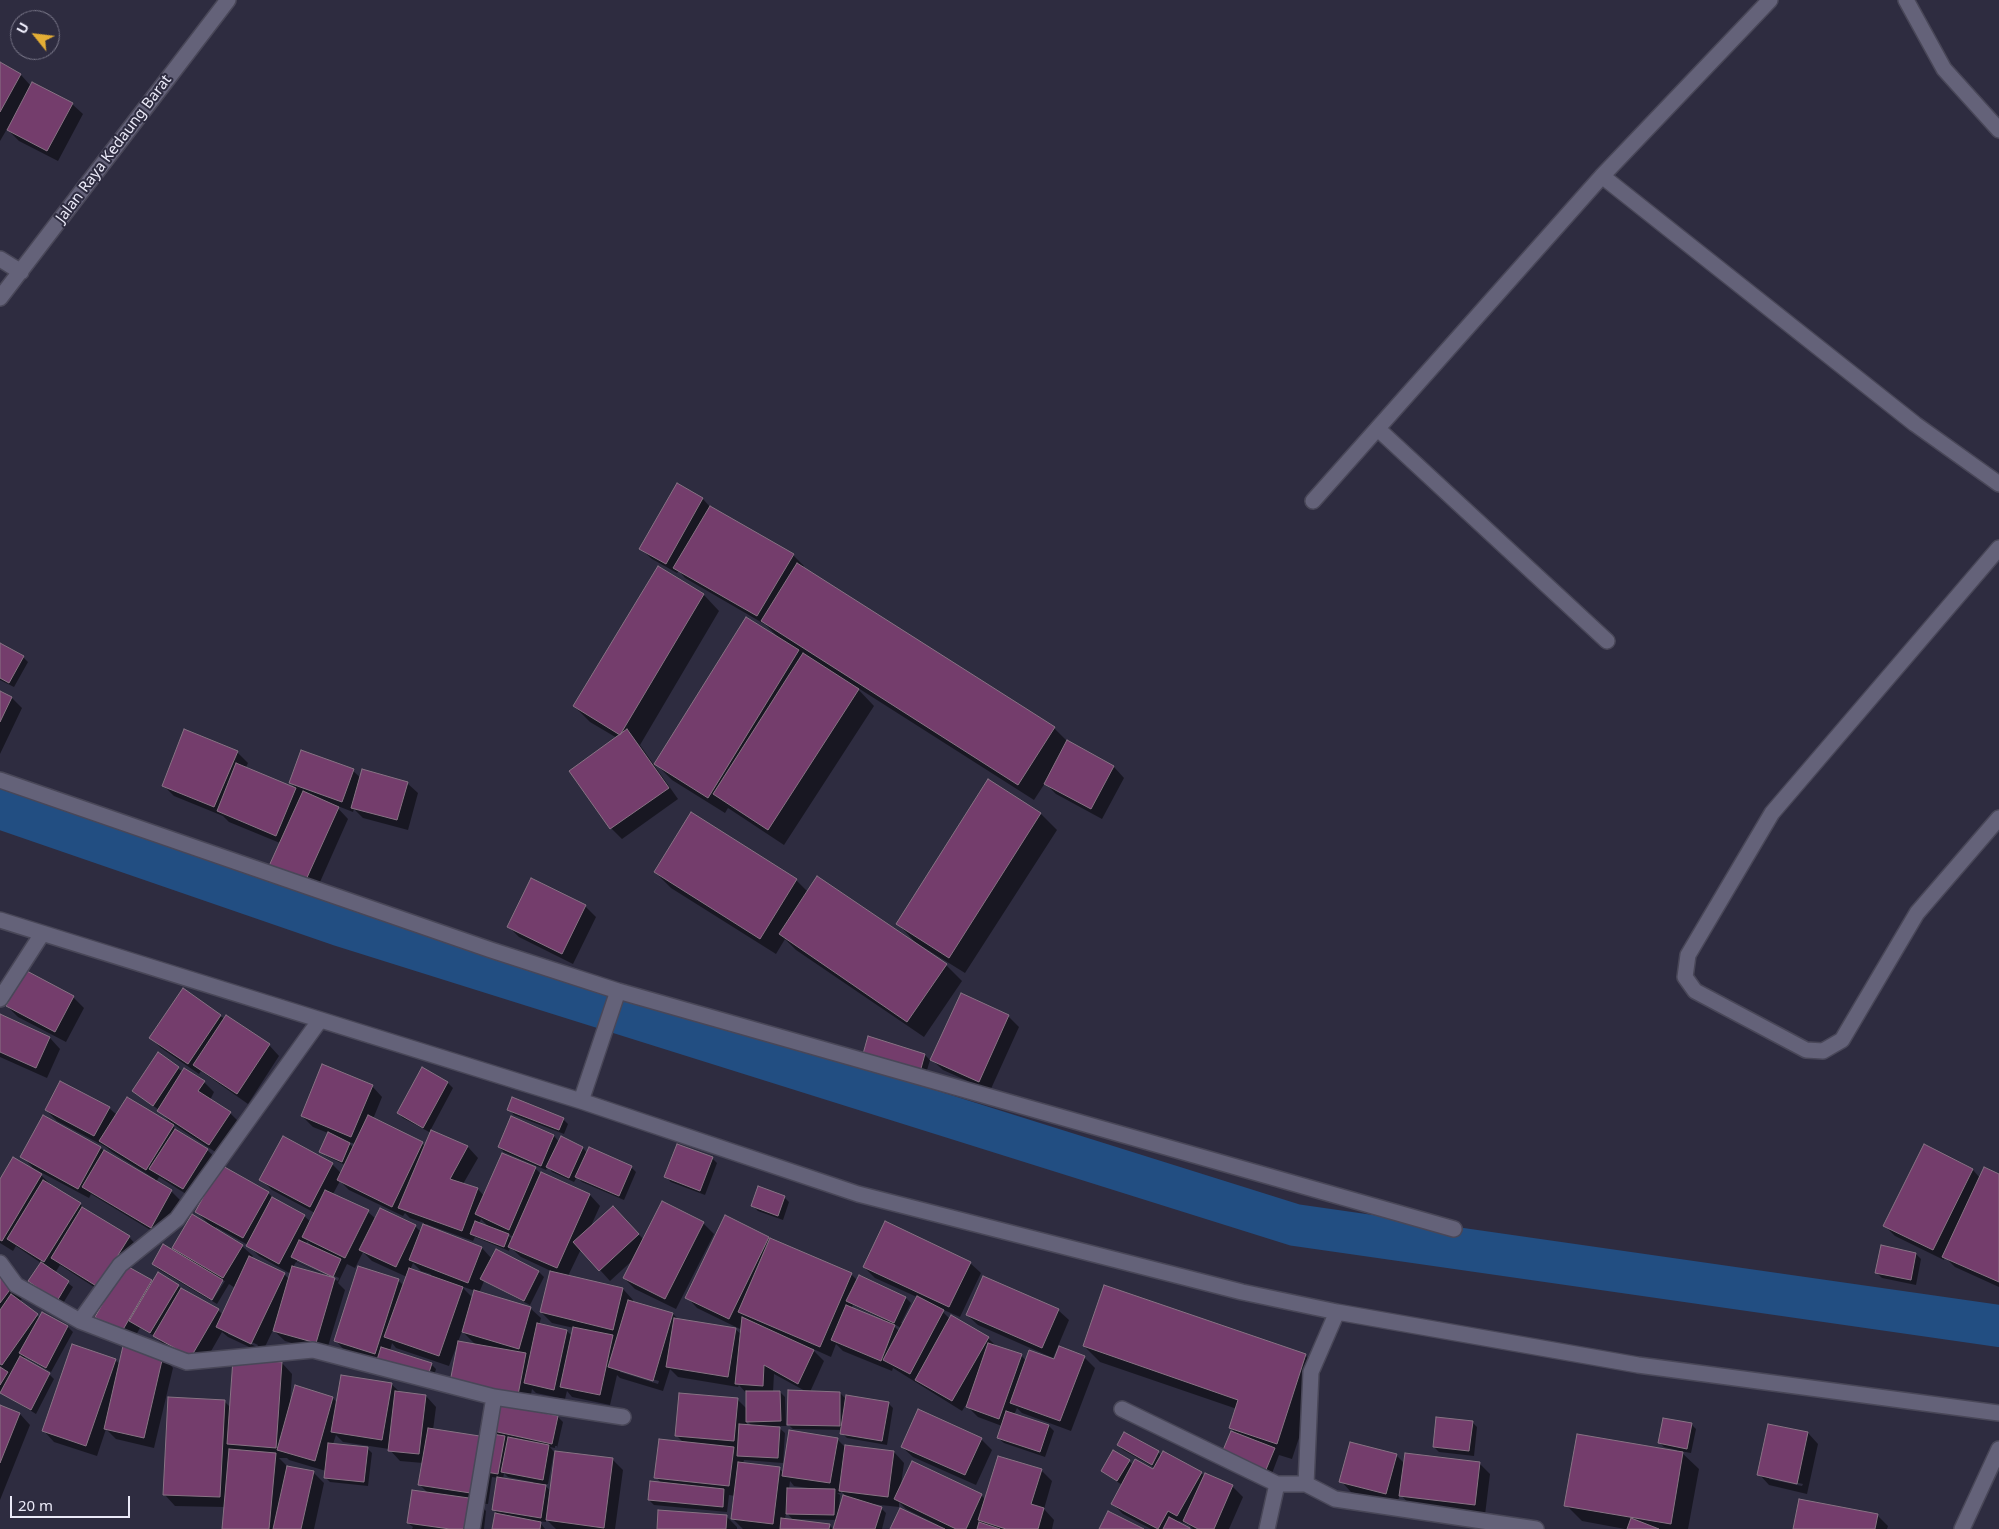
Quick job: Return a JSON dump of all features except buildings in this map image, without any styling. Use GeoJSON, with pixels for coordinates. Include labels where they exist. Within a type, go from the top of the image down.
{"type":"FeatureCollection","features":[{"type":"Feature","properties":{"kind":"street","name":"Jalan Raya Kedaung Barat"},"geometry":{"type":"LineString","coordinates":[[0,298],[228,0]]}},
{"type":"Feature","properties":{"kind":"street"},"geometry":{"type":"LineString","coordinates":[[1313,501],[1602,176],[1770,0]]}},
{"type":"Feature","properties":{"kind":"street"},"geometry":{"type":"LineString","coordinates":[[1906,0],[1944,69],[1999,130]]}},
{"type":"Feature","properties":{"kind":"street"},"geometry":{"type":"LineString","coordinates":[[1602,176],[1915,424],[1999,484]]}},
{"type":"Feature","properties":{"kind":"street"},"geometry":{"type":"LineString","coordinates":[[0,259],[21,272]]}},
{"type":"Feature","properties":{"kind":"street"},"geometry":{"type":"LineString","coordinates":[[1378,429],[1607,641]]}},
{"type":"Feature","properties":{"kind":"street"},"geometry":{"type":"LineString","coordinates":[[1999,548],[1772,813],[1688,956],[1685,976],[1695,991],[1806,1050],[1823,1051],[1842,1040],[1917,913],[1999,818]]}},
{"type":"Feature","properties":{"kind":"street"},"geometry":{"type":"LineString","coordinates":[[0,780],[617,996],[1454,1229]]}},
{"type":"Feature","properties":{"kind":"street"},"geometry":{"type":"LineString","coordinates":[[0,920],[582,1101],[858,1194],[1232,1290],[1337,1312],[1638,1365],[1999,1413]]}},
{"type":"Feature","properties":{"kind":"street"},"geometry":{"type":"LineString","coordinates":[[0,999],[42,934]]}},
{"type":"Feature","properties":{"kind":"street"},"geometry":{"type":"LineString","coordinates":[[582,1101],[617,996]]}},
{"type":"Feature","properties":{"kind":"street"},"geometry":{"type":"LineString","coordinates":[[80,1321],[120,1265],[176,1219],[320,1020]]}},
{"type":"Feature","properties":{"kind":"street"},"geometry":{"type":"LineString","coordinates":[[0,1263],[16,1285],[80,1321],[187,1362],[312,1350],[494,1397],[623,1417]]}},
{"type":"Feature","properties":{"kind":"street"},"geometry":{"type":"LineString","coordinates":[[1306,1484],[1311,1372],[1337,1312]]}},
{"type":"Feature","properties":{"kind":"street"},"geometry":{"type":"LineString","coordinates":[[472,1529],[494,1397]]}},
{"type":"Feature","properties":{"kind":"street"},"geometry":{"type":"LineString","coordinates":[[1122,1409],[1277,1484],[1306,1484],[1335,1498],[1536,1529]]}},
{"type":"Feature","properties":{"kind":"street"},"geometry":{"type":"LineString","coordinates":[[1962,1529],[1999,1449]]}},
{"type":"Feature","properties":{"kind":"street"},"geometry":{"type":"LineString","coordinates":[[1267,1529],[1277,1484]]}},
{"type":"Feature","properties":{"kind":"waterway"},"geometry":{"type":"LineString","coordinates":[[0,808],[339,925],[1295,1225],[1999,1326]]}}]}
